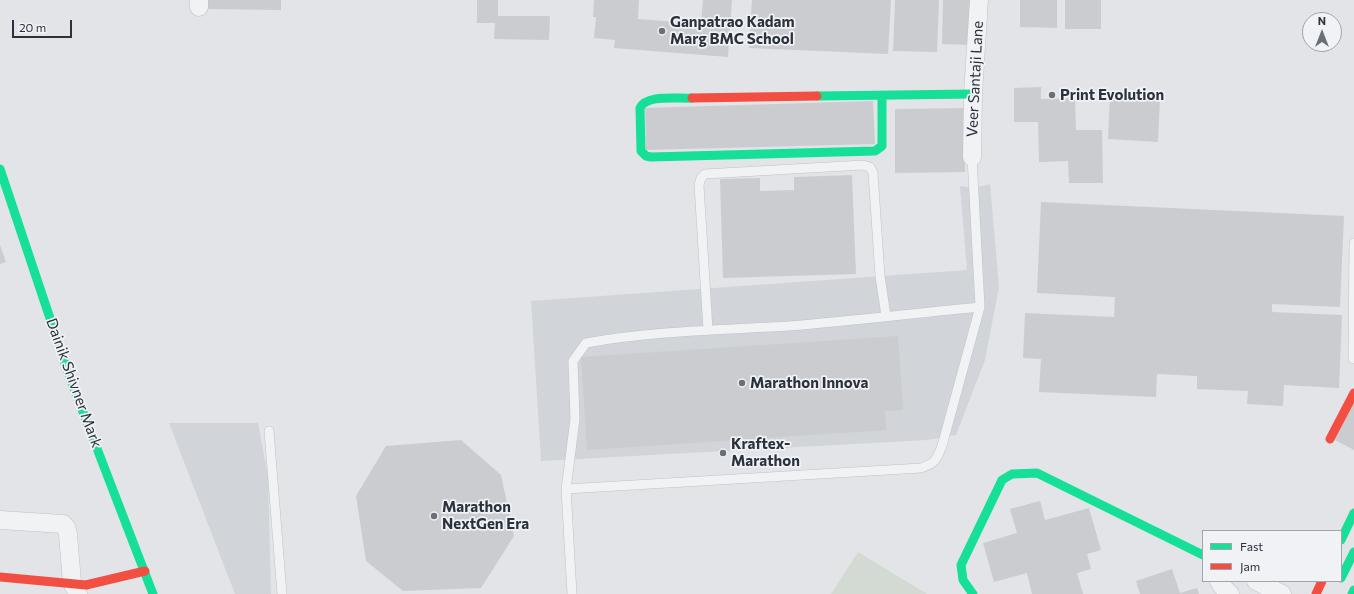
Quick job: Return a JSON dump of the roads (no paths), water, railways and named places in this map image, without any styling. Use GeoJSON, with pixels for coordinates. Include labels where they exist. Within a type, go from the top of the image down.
{"type":"FeatureCollection","features":[{"type":"Feature","properties":{"kind":"street","name":"Veer Santaji Lane"},"geometry":{"type":"LineString","coordinates":[[972,157],[972,94],[979,0]]}},
{"type":"Feature","properties":{"kind":"street"},"geometry":{"type":"LineString","coordinates":[[882,96],[882,146],[875,151],[651,157],[646,156],[641,151],[640,108],[644,101],[651,99],[972,94]]}},
{"type":"Feature","properties":{"kind":"street","name":"Dainik Shivner Mark"},"geometry":{"type":"LineString","coordinates":[[0,169],[72,381],[153,594]]}},
{"type":"Feature","properties":{"kind":"street"},"geometry":{"type":"LineString","coordinates":[[1330,440],[1354,393]]}},
{"type":"Feature","properties":{"kind":"street"},"geometry":{"type":"LineString","coordinates":[[972,594],[963,580],[961,565],[1002,480],[1012,474],[1037,473],[1202,555]]}},
{"type":"Feature","properties":{"kind":"street"},"geometry":{"type":"LineString","coordinates":[[1342,538],[1354,513]]}},
{"type":"Feature","properties":{"kind":"street"},"geometry":{"type":"LineString","coordinates":[[0,520],[63,524],[66,527],[68,534],[75,589]]}},
{"type":"Feature","properties":{"kind":"street"},"geometry":{"type":"LineString","coordinates":[[1342,576],[1354,552]]}},
{"type":"Feature","properties":{"kind":"street"},"geometry":{"type":"LineString","coordinates":[[0,577],[75,589],[145,571]]}},
{"type":"Feature","properties":{"kind":"street"},"geometry":{"type":"LineString","coordinates":[[1220,582],[1230,594]]}},
{"type":"Feature","properties":{"kind":"street"},"geometry":{"type":"LineString","coordinates":[[1258,582],[1282,594]]}},
{"type":"Feature","properties":{"kind":"street"},"geometry":{"type":"LineString","coordinates":[[1316,594],[1322,582]]}},
{"type":"Feature","properties":{"kind":"street"},"geometry":{"type":"LineString","coordinates":[[1352,594],[1354,590]]}},
{"type":"Feature","properties":{"kind":"lane"},"geometry":{"type":"LineString","coordinates":[[566,489],[921,468],[932,464],[938,456],[942,446],[980,307],[972,157]]}},
{"type":"Feature","properties":{"kind":"lane"},"geometry":{"type":"LineString","coordinates":[[708,330],[699,185],[701,178],[705,174],[863,165],[870,167],[873,173],[880,276],[886,316]]}},
{"type":"Feature","properties":{"kind":"lane"},"geometry":{"type":"LineString","coordinates":[[1353,359],[1354,242]]}},
{"type":"Feature","properties":{"kind":"lane"},"geometry":{"type":"LineString","coordinates":[[572,594],[566,489],[575,419],[573,361],[586,343],[620,337],[708,330],[789,326],[980,307]]}},
{"type":"Feature","properties":{"kind":"lane"},"geometry":{"type":"LineString","coordinates":[[269,432],[282,594]]}},
{"type":"Feature","properties":{"kind":"place","name":"Ganpatrao Kadam Marg BMC School"},"geometry":{"type":"Point","coordinates":[662,31]}},
{"type":"Feature","properties":{"kind":"place","name":"Print Evolution"},"geometry":{"type":"Point","coordinates":[1052,95]}},
{"type":"Feature","properties":{"kind":"place","name":"Marathon Innova"},"geometry":{"type":"Point","coordinates":[742,383]}},
{"type":"Feature","properties":{"kind":"place","name":"Kraftex- Marathon"},"geometry":{"type":"Point","coordinates":[723,453]}},
{"type":"Feature","properties":{"kind":"place","name":"Marathon NextGen Era"},"geometry":{"type":"Point","coordinates":[434,516]}}]}
